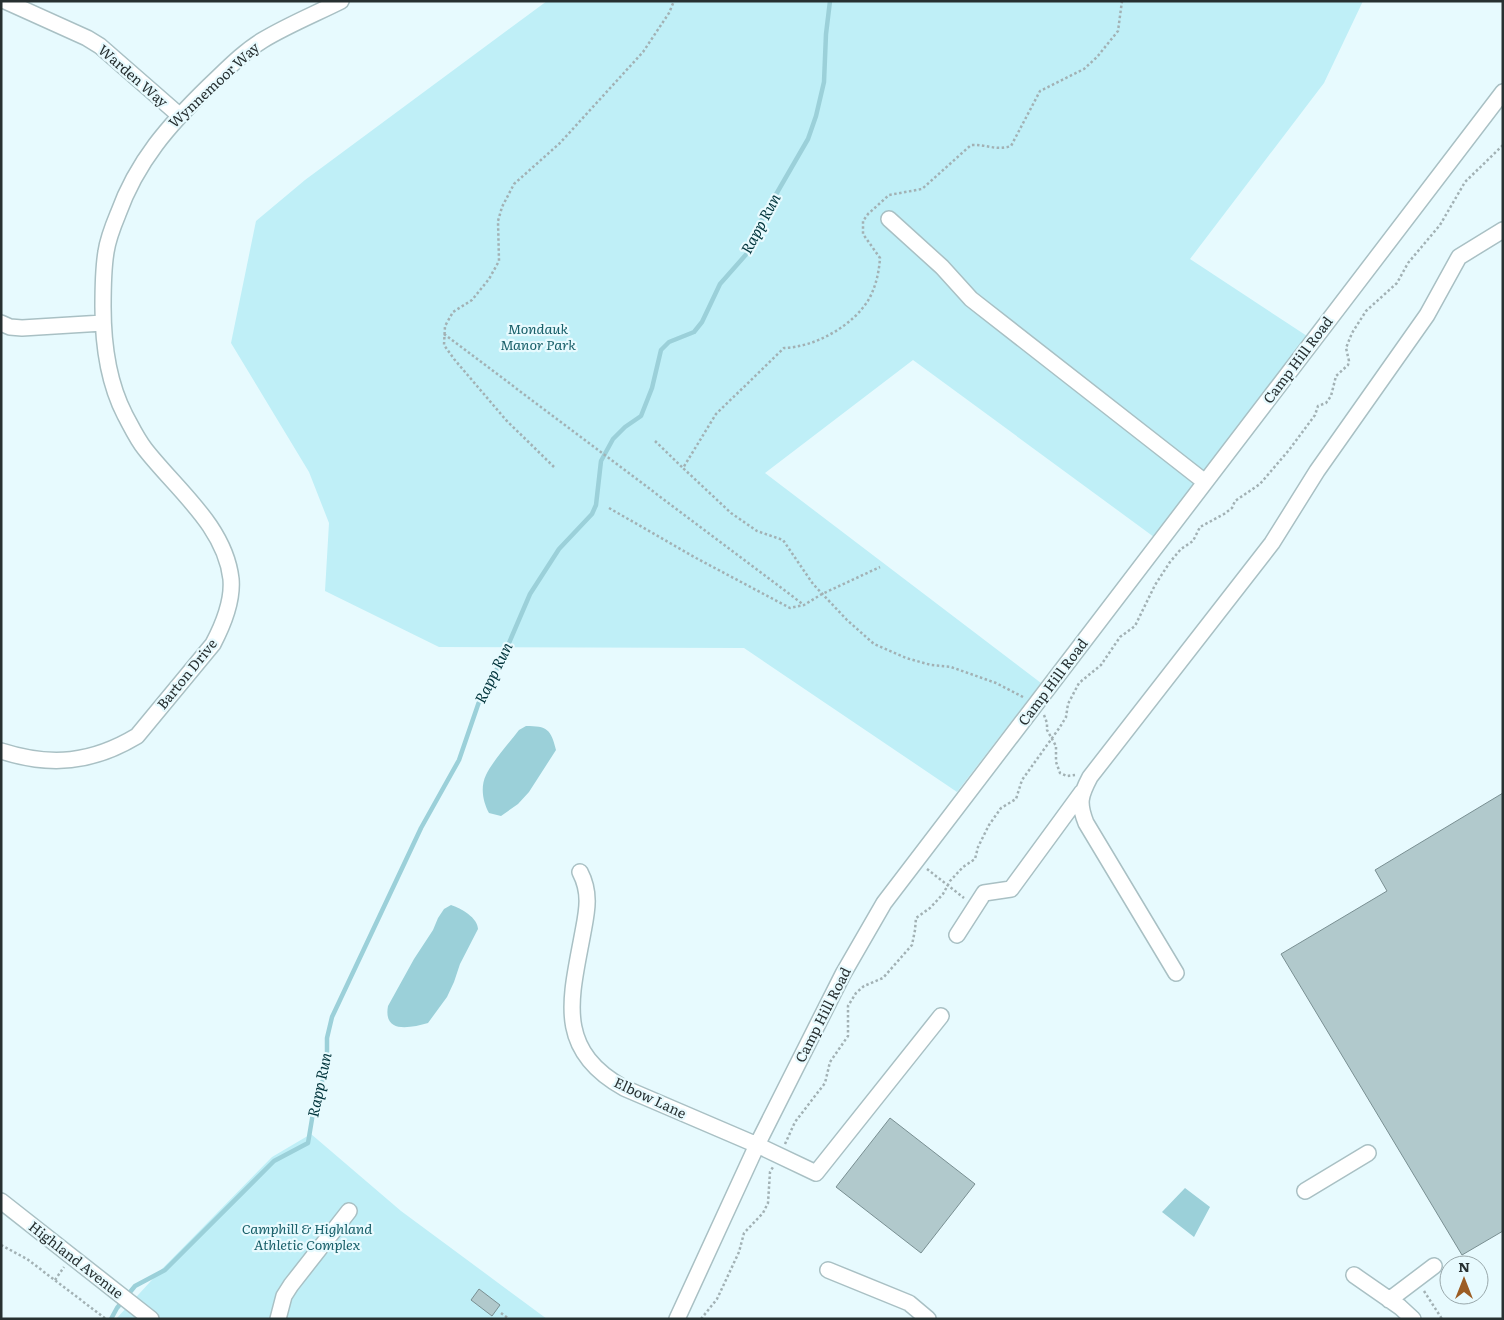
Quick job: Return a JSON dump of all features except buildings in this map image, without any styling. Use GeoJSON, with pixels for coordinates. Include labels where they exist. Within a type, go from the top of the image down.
{"type":"FeatureCollection","features":[{"type":"Feature","properties":{"kind":"street","name":"Warden Way"},"geometry":{"type":"LineString","coordinates":[[5,1],[87,38],[100,46],[179,115]]}},
{"type":"Feature","properties":{"kind":"street","name":"Wynnemoor Way"},"geometry":{"type":"LineString","coordinates":[[103,323],[104,268],[110,233],[124,197],[146,156],[159,138],[179,115],[262,40],[341,1]]}},
{"type":"Feature","properties":{"kind":"street","name":"Camp Hill Road"},"geometry":{"type":"LineString","coordinates":[[677,1319],[758,1145],[844,974],[884,903],[1503,92]]}},
{"type":"Feature","properties":{"kind":"street"},"geometry":{"type":"LineString","coordinates":[[889,219],[942,267],[971,299],[1205,482]]}},
{"type":"Feature","properties":{"kind":"street"},"geometry":{"type":"LineString","coordinates":[[956,936],[984,893],[1011,888],[1087,784],[1272,542],[1318,471],[1427,315],[1459,257],[1503,230]]}},
{"type":"Feature","properties":{"kind":"street"},"geometry":{"type":"LineString","coordinates":[[1,323],[22,328],[103,323]]}},
{"type":"Feature","properties":{"kind":"street","name":"Barton Drive"},"geometry":{"type":"LineString","coordinates":[[1,751],[37,760],[71,760],[107,752],[137,736],[213,644],[221,630],[226,613],[231,580],[221,544],[195,507],[144,448],[124,414],[109,370],[103,323]]}},
{"type":"Feature","properties":{"kind":"street"},"geometry":{"type":"LineString","coordinates":[[1087,784],[1080,808],[1086,823],[1176,973]]}},
{"type":"Feature","properties":{"kind":"street","name":"Elbow Lane"},"geometry":{"type":"LineString","coordinates":[[580,872],[586,883],[588,895],[587,912],[574,984],[572,1020],[579,1045],[597,1069],[616,1084],[758,1145],[816,1173],[940,1016]]}},
{"type":"Feature","properties":{"kind":"street"},"geometry":{"type":"LineString","coordinates":[[1305,1191],[1368,1153]]}},
{"type":"Feature","properties":{"kind":"street","name":"Highland Avenue"},"geometry":{"type":"LineString","coordinates":[[1,1201],[151,1319]]}},
{"type":"Feature","properties":{"kind":"street"},"geometry":{"type":"LineString","coordinates":[[278,1319],[284,1296],[291,1285],[349,1211]]}},
{"type":"Feature","properties":{"kind":"street"},"geometry":{"type":"LineString","coordinates":[[1389,1300],[1434,1266]]}},
{"type":"Feature","properties":{"kind":"street"},"geometry":{"type":"LineString","coordinates":[[828,1270],[909,1303],[928,1319]]}},
{"type":"Feature","properties":{"kind":"street"},"geometry":{"type":"LineString","coordinates":[[1354,1275],[1400,1307],[1413,1319]]}},
{"type":"Feature","properties":{"kind":"path"},"geometry":{"type":"LineString","coordinates":[[554,468],[506,420],[454,359],[444,345],[445,326],[453,312],[472,300],[489,279],[499,261],[498,221],[502,207],[514,184],[560,143],[643,52],[669,13],[674,1]]}},
{"type":"Feature","properties":{"kind":"path"},"geometry":{"type":"LineString","coordinates":[[683,468],[716,414],[784,348],[795,348],[820,340],[836,332],[868,300],[876,284],[880,258],[863,234],[864,220],[868,214],[889,195],[922,189],[971,145],[980,144],[1001,149],[1011,146],[1040,91],[1084,69],[1118,32],[1122,1]]}},
{"type":"Feature","properties":{"kind":"path"},"geometry":{"type":"LineString","coordinates":[[701,1319],[717,1299],[738,1252],[744,1233],[763,1213],[768,1203],[770,1172],[795,1122],[825,1083],[830,1062],[837,1049],[848,1036],[848,1006],[856,994],[864,986],[884,978],[895,966],[912,944],[916,930],[916,918],[930,908],[943,894],[963,867],[975,859],[978,847],[989,825],[1001,808],[1016,799],[1022,780],[1066,717],[1068,704],[1079,683],[1101,665],[1120,637],[1135,626],[1155,585],[1181,549],[1193,541],[1200,527],[1224,514],[1232,508],[1236,501],[1260,484],[1315,415],[1318,406],[1326,403],[1331,396],[1336,376],[1348,366],[1349,361],[1346,348],[1352,333],[1366,311],[1397,283],[1408,263],[1440,225],[1465,182],[1503,145]]}},
{"type":"Feature","properties":{"kind":"path"},"geometry":{"type":"LineString","coordinates":[[444,334],[804,605]]}},
{"type":"Feature","properties":{"kind":"path"},"geometry":{"type":"LineString","coordinates":[[655,441],[731,513],[757,530],[783,540],[813,584],[847,620],[874,644],[906,658],[931,665],[951,667],[996,683],[1021,695],[1044,714],[1047,730],[1056,746],[1056,762],[1060,773],[1067,776],[1081,774],[1087,784]]}},
{"type":"Feature","properties":{"kind":"path"},"geometry":{"type":"LineString","coordinates":[[609,508],[790,608],[804,605],[822,594],[880,566]]}},
{"type":"Feature","properties":{"kind":"path"},"geometry":{"type":"LineString","coordinates":[[917,860],[976,906]]}},
{"type":"Feature","properties":{"kind":"path"},"geometry":{"type":"LineString","coordinates":[[1,1246],[27,1260],[106,1319]]}},
{"type":"Feature","properties":{"kind":"path"},"geometry":{"type":"LineString","coordinates":[[1416,1279],[1442,1319]]}},
{"type":"Feature","properties":{"kind":"path"},"geometry":{"type":"LineString","coordinates":[[501,1313],[509,1319]]}},
{"type":"Feature","properties":{"kind":"green space","name":"Mondauk Manor Park"},"geometry":{"type":"Polygon","coordinates":[[[547,1],[1363,1],[1324,83],[1190,259],[1307,336],[1154,537],[913,360],[765,473],[1041,683],[957,792],[744,648],[439,647],[325,591],[329,523],[309,472],[231,343],[256,221],[305,180],[547,1]]]}},
{"type":"Feature","properties":{"kind":"green space","name":"Camphill & Highland Athletic Complex"},"geometry":{"type":"Polygon","coordinates":[[[311,1134],[401,1211],[547,1319],[116,1319],[161,1270],[272,1157],[311,1134]]]}},
{"type":"Feature","properties":{"kind":"shaded area"},"geometry":{"type":"Polygon","coordinates":[[[526,726],[547,730],[552,737],[556,750],[529,792],[518,804],[501,816],[489,813],[483,794],[483,784],[486,775],[519,730],[526,726]]]}},
{"type":"Feature","properties":{"kind":"shaded area"},"geometry":{"type":"Polygon","coordinates":[[[451,905],[472,917],[478,929],[460,964],[447,997],[428,1023],[406,1027],[394,1025],[388,1015],[388,1006],[414,959],[433,930],[438,918],[444,909],[451,905]]]}},
{"type":"Feature","properties":{"kind":"shaded area"},"geometry":{"type":"Polygon","coordinates":[[[1185,1188],[1210,1207],[1194,1237],[1162,1212],[1185,1188]]]}},
{"type":"Feature","properties":{"kind":"waterway","name":"Rapp Run"},"geometry":{"type":"LineString","coordinates":[[111,1319],[117,1308],[135,1286],[165,1270],[274,1161],[308,1143],[317,1089],[324,1079],[327,1066],[327,1038],[332,1017],[421,828],[459,760],[481,696],[500,664],[530,594],[559,549],[592,514],[596,505],[601,461],[613,439],[625,427],[641,416],[652,388],[661,350],[669,342],[694,332],[702,322],[720,284],[750,250],[759,225],[808,139],[824,82],[826,34],[830,1]]}}]}
